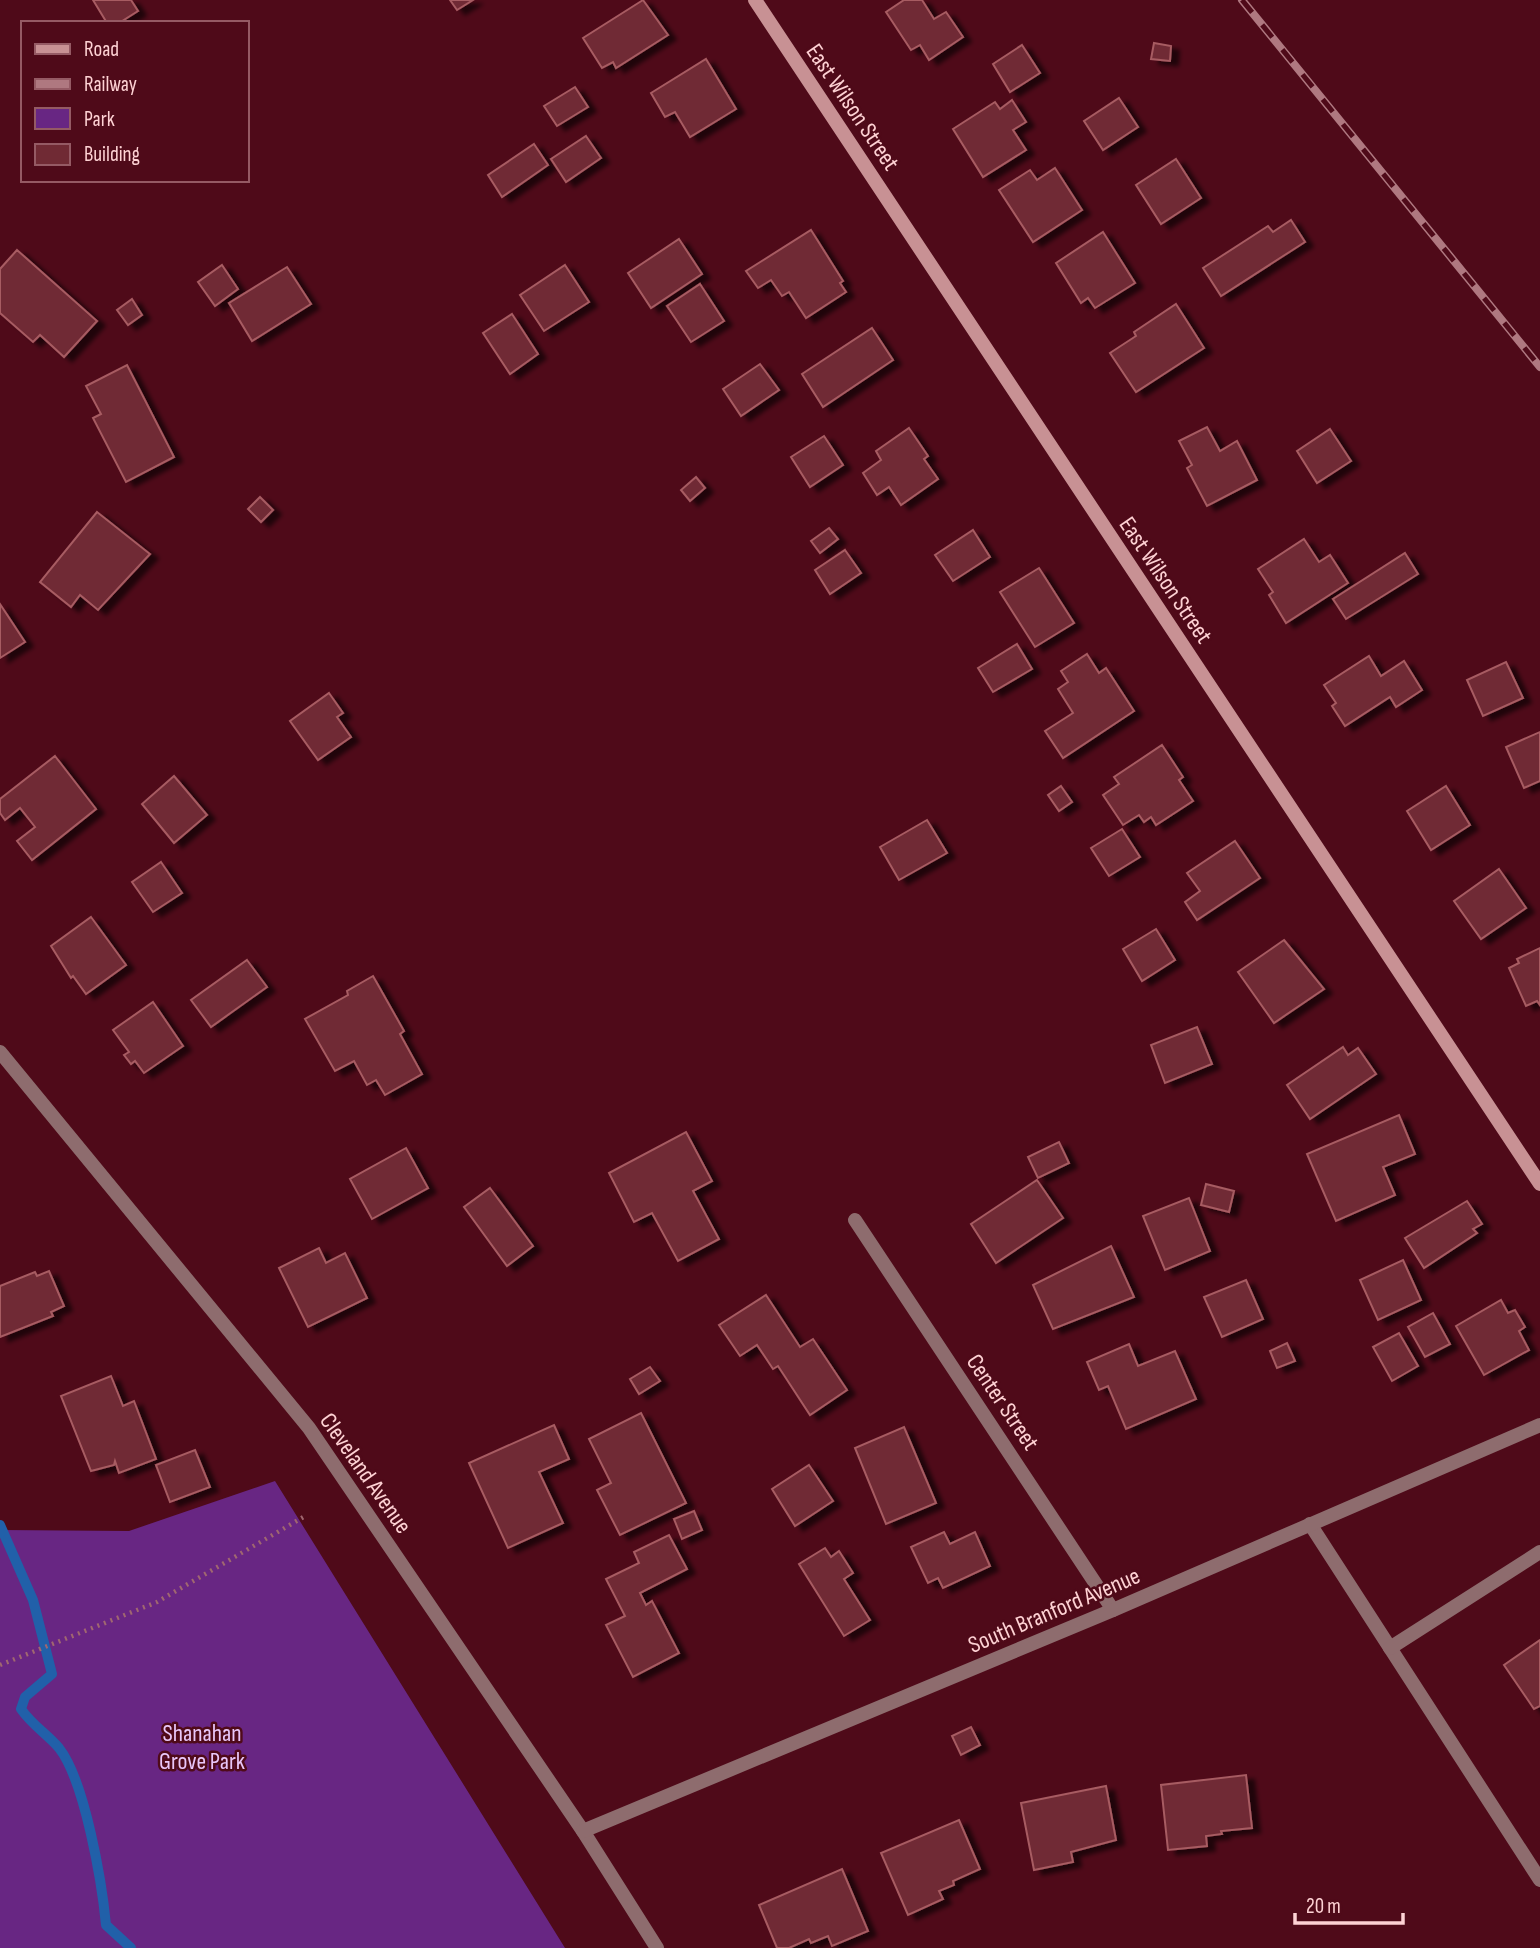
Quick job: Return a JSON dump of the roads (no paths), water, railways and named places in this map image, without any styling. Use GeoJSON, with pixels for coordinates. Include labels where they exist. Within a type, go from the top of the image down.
{"type":"FeatureCollection","features":[{"type":"Feature","properties":{"kind":"street","name":"East Wilson Street"},"geometry":{"type":"LineString","coordinates":[[755,0],[1540,1184]]}},
{"type":"Feature","properties":{"kind":"street","name":"Cleveland Avenue"},"geometry":{"type":"LineString","coordinates":[[0,1052],[309,1428],[583,1831],[657,1948]]}},
{"type":"Feature","properties":{"kind":"street","name":"Center Street"},"geometry":{"type":"LineString","coordinates":[[855,1220],[1113,1610]]}},
{"type":"Feature","properties":{"kind":"street","name":"South Branford Avenue"},"geometry":{"type":"LineString","coordinates":[[583,1831],[1113,1610],[1540,1425]]}},
{"type":"Feature","properties":{"kind":"street"},"geometry":{"type":"LineString","coordinates":[[1310,1524],[1540,1880]]}},
{"type":"Feature","properties":{"kind":"street"},"geometry":{"type":"LineString","coordinates":[[1390,1647],[1540,1552]]}},
{"type":"Feature","properties":{"kind":"waterway"},"geometry":{"type":"LineString","coordinates":[[0,1525],[33,1600],[52,1674],[25,1697],[21,1709],[59,1748],[68,1763],[91,1833],[106,1925],[131,1948]]}},
{"type":"Feature","properties":{"kind":"railway"},"geometry":{"type":"LineString","coordinates":[[1242,0],[1540,367]]}},
{"type":"Feature","properties":{"kind":"park label","name":"Shanahan Grove Park"},"geometry":{"type":"Point","coordinates":[202,1747]}}]}
